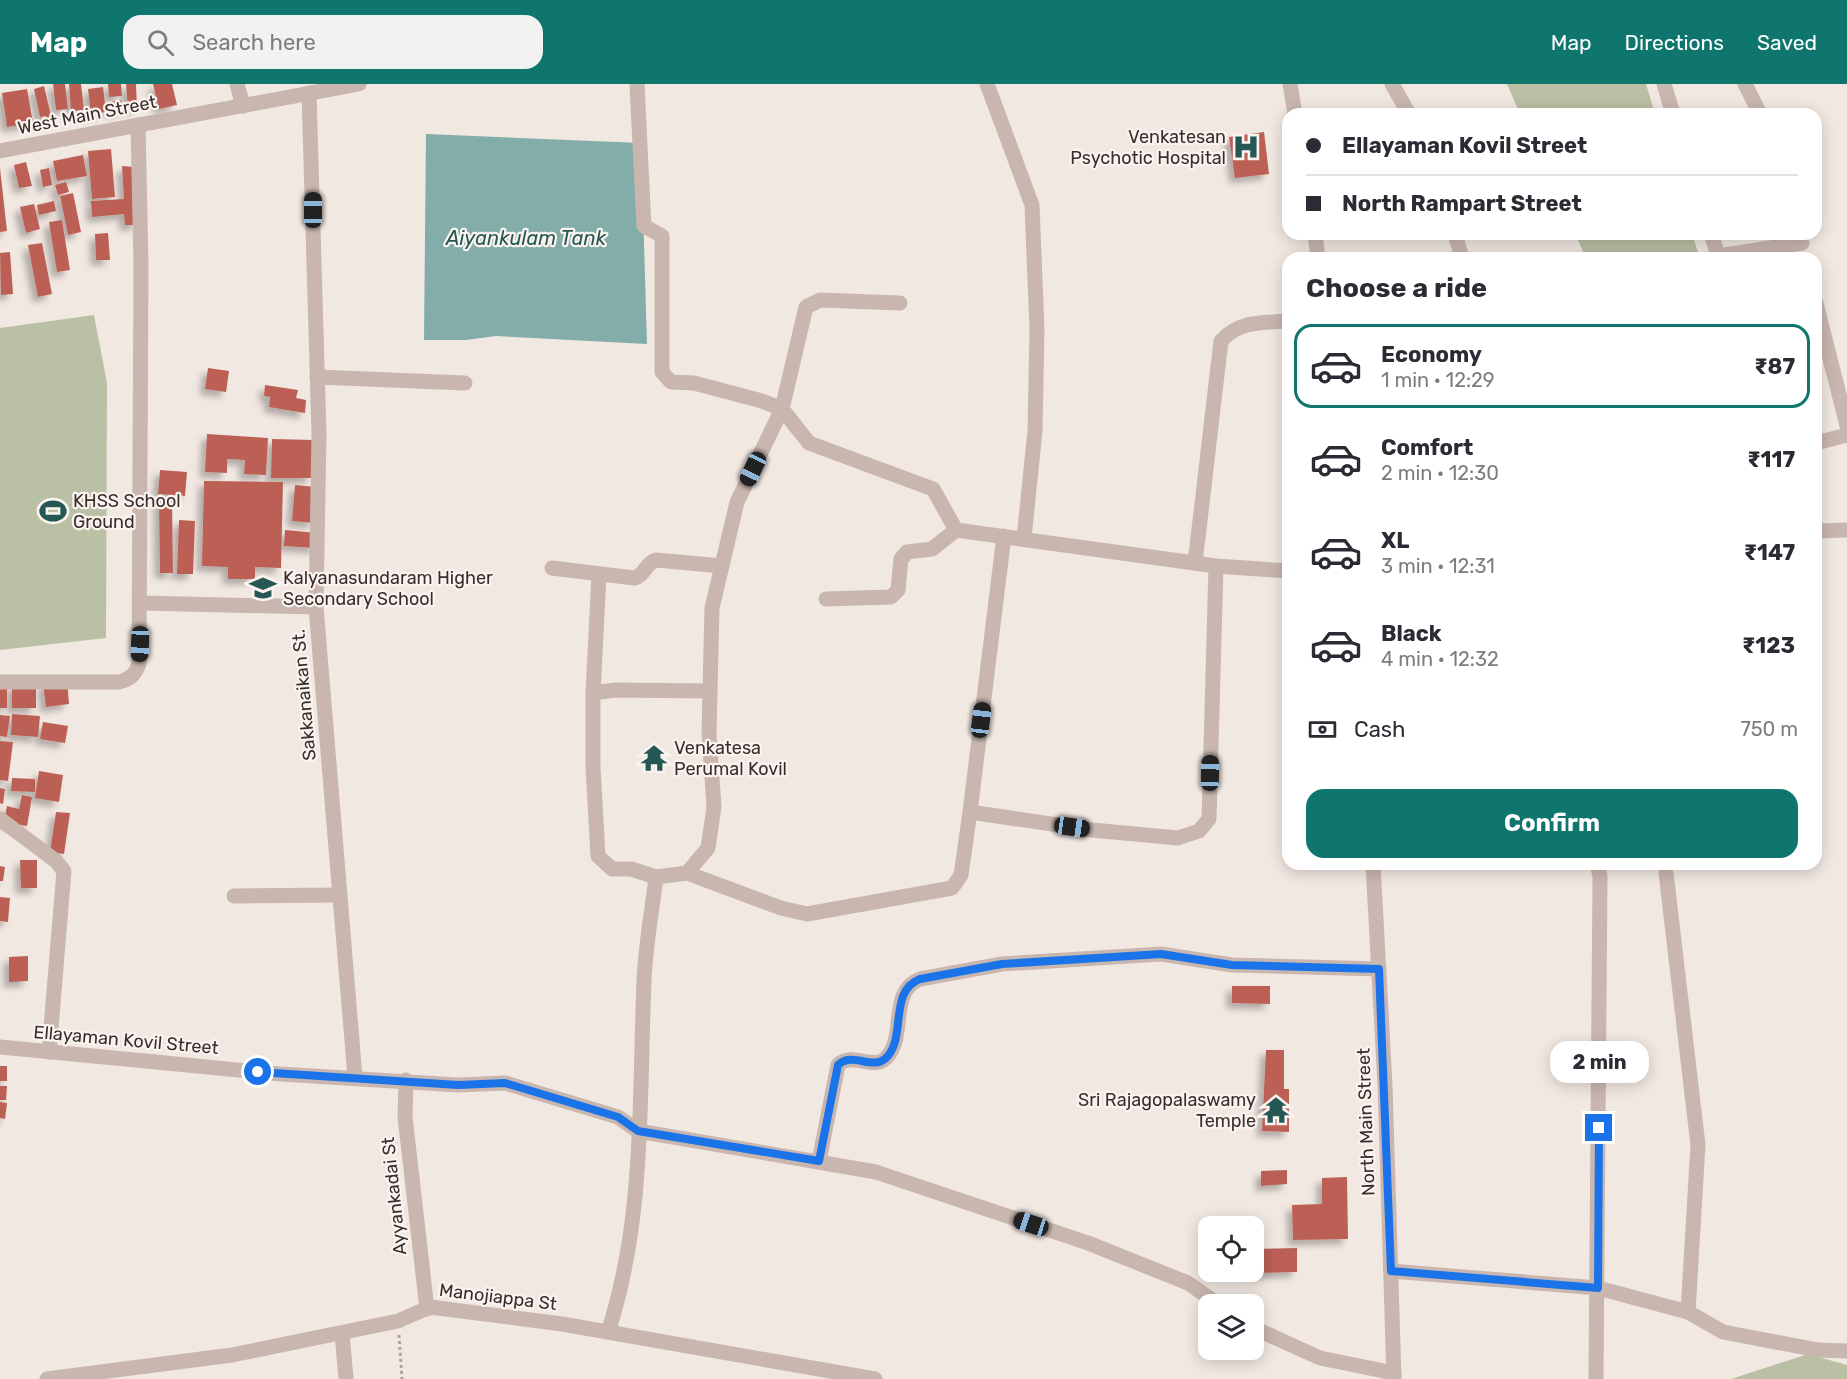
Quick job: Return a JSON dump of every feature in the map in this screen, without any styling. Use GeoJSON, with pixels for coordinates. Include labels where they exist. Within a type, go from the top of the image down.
{"type":"FeatureCollection","features":[{"type":"Feature","properties":{"kind":"street"},"geometry":{"type":"LineString","coordinates":[[237,84],[243,106]]}},
{"type":"Feature","properties":{"kind":"street","name":"West Main Street"},"geometry":{"type":"LineString","coordinates":[[0,151],[359,84]]}},
{"type":"Feature","properties":{"kind":"street"},"geometry":{"type":"LineString","coordinates":[[637,84],[644,226],[662,236],[662,372],[671,382],[694,383],[762,401],[782,409],[808,443],[933,489],[956,530]]}},
{"type":"Feature","properties":{"kind":"street"},"geometry":{"type":"LineString","coordinates":[[987,84],[1032,205],[1037,329],[1036,419],[1024,538]]}},
{"type":"Feature","properties":{"kind":"street"},"geometry":{"type":"LineString","coordinates":[[1290,84],[1294,108]]}},
{"type":"Feature","properties":{"kind":"street"},"geometry":{"type":"LineString","coordinates":[[1392,84],[1406,108]]}},
{"type":"Feature","properties":{"kind":"street"},"geometry":{"type":"LineString","coordinates":[[1664,84],[1671,108]]}},
{"type":"Feature","properties":{"kind":"street"},"geometry":{"type":"LineString","coordinates":[[1745,84],[1757,108]]}},
{"type":"Feature","properties":{"kind":"street","name":"Sakkanaikan St."},"geometry":{"type":"LineString","coordinates":[[309,93],[313,162],[317,377],[316,607],[338,895],[355,1077]]}},
{"type":"Feature","properties":{"kind":"street"},"geometry":{"type":"LineString","coordinates":[[0,682],[118,682],[129,679],[136,673],[139,664],[141,265],[138,125]]}},
{"type":"Feature","properties":{"kind":"street"},"geometry":{"type":"LineString","coordinates":[[1740,252],[1791,240]]}},
{"type":"Feature","properties":{"kind":"street"},"geometry":{"type":"LineString","coordinates":[[687,873],[708,848],[714,807],[709,734],[712,608],[737,502],[782,409],[806,307],[820,300],[900,303]]}},
{"type":"Feature","properties":{"kind":"street"},"geometry":{"type":"LineString","coordinates":[[1195,562],[1221,341],[1232,330],[1245,325],[1282,322]]}},
{"type":"Feature","properties":{"kind":"street"},"geometry":{"type":"LineString","coordinates":[[1822,327],[1847,426]]}},
{"type":"Feature","properties":{"kind":"street"},"geometry":{"type":"LineString","coordinates":[[317,377],[465,383]]}},
{"type":"Feature","properties":{"kind":"street"},"geometry":{"type":"LineString","coordinates":[[1822,441],[1847,435]]}},
{"type":"Feature","properties":{"kind":"street"},"geometry":{"type":"LineString","coordinates":[[826,599],[891,597],[898,590],[902,559],[907,552],[932,549],[956,530],[1216,566],[1282,571]]}},
{"type":"Feature","properties":{"kind":"street"},"geometry":{"type":"LineString","coordinates":[[1822,531],[1847,530]]}},
{"type":"Feature","properties":{"kind":"street"},"geometry":{"type":"LineString","coordinates":[[599,574],[593,693],[593,767],[598,856],[612,868],[631,869],[656,877],[687,873],[781,908],[807,914],[952,888],[962,875],[1004,536]]}},
{"type":"Feature","properties":{"kind":"street"},"geometry":{"type":"LineString","coordinates":[[552,568],[634,578],[641,575],[652,561],[722,566]]}},
{"type":"Feature","properties":{"kind":"street"},"geometry":{"type":"LineString","coordinates":[[970,812],[1092,830],[1178,838],[1198,831],[1209,819],[1216,566]]}},
{"type":"Feature","properties":{"kind":"street"},"geometry":{"type":"LineString","coordinates":[[141,603],[316,607]]}},
{"type":"Feature","properties":{"kind":"street"},"geometry":{"type":"LineString","coordinates":[[593,693],[615,690],[710,691]]}},
{"type":"Feature","properties":{"kind":"street"},"geometry":{"type":"LineString","coordinates":[[0,819],[56,861],[64,871],[49,1052]]}},
{"type":"Feature","properties":{"kind":"street","name":"North Main Street"},"geometry":{"type":"LineString","coordinates":[[1373,870],[1394,1376]]}},
{"type":"Feature","properties":{"kind":"street"},"geometry":{"type":"LineString","coordinates":[[1596,1379],[1598,870]]}},
{"type":"Feature","properties":{"kind":"street"},"geometry":{"type":"LineString","coordinates":[[1666,873],[1698,1145],[1688,1312]]}},
{"type":"Feature","properties":{"kind":"street"},"geometry":{"type":"LineString","coordinates":[[608,1332],[617,1305],[631,1235],[644,978],[656,877]]}},
{"type":"Feature","properties":{"kind":"street"},"geometry":{"type":"LineString","coordinates":[[234,896],[338,895]]}},
{"type":"Feature","properties":{"kind":"street"},"geometry":{"type":"LineString","coordinates":[[819,1161],[838,1065],[851,1058],[874,1063],[883,1061],[888,1056],[893,1047],[904,994],[913,982],[920,979],[1002,964],[1161,954],[1232,965],[1379,969]]}},
{"type":"Feature","properties":{"kind":"street","name":"Ellayaman Kovil Street"},"geometry":{"type":"LineString","coordinates":[[0,1047],[280,1074],[458,1085],[505,1083],[618,1117],[638,1131]]}},
{"type":"Feature","properties":{"kind":"street","name":"Ayyankadai St"},"geometry":{"type":"LineString","coordinates":[[399,1080],[427,1309]]}},
{"type":"Feature","properties":{"kind":"street"},"geometry":{"type":"LineString","coordinates":[[638,1131],[876,1172],[1088,1243],[1188,1283],[1204,1294]]}},
{"type":"Feature","properties":{"kind":"street"},"geometry":{"type":"LineString","coordinates":[[1391,1271],[1598,1288],[1688,1312],[1723,1332],[1818,1350],[1847,1351]]}},
{"type":"Feature","properties":{"kind":"street","name":"Manojiappa St"},"geometry":{"type":"LineString","coordinates":[[47,1379],[232,1355],[398,1321],[427,1309],[608,1332],[875,1379]]}},
{"type":"Feature","properties":{"kind":"street"},"geometry":{"type":"LineString","coordinates":[[342,1333],[346,1379]]}},
{"type":"Feature","properties":{"kind":"street"},"geometry":{"type":"LineString","coordinates":[[1264,1333],[1320,1358],[1394,1376]]}},
{"type":"Feature","properties":{"kind":"path"},"geometry":{"type":"LineString","coordinates":[[398,1321],[402,1379]]}},
{"type":"Feature","properties":{"kind":"green space"},"geometry":{"type":"Polygon","coordinates":[[[1507,84],[1646,84],[1653,108],[1517,108],[1507,84]]]}},
{"type":"Feature","properties":{"kind":"green space"},"geometry":{"type":"Polygon","coordinates":[[[1578,240],[1694,240],[1698,252],[1583,252],[1578,240]]]}},
{"type":"Feature","properties":{"kind":"green space","name":"KHSS School Ground"},"geometry":{"type":"Polygon","coordinates":[[[94,315],[107,383],[106,638],[0,650],[0,328],[94,315]]]}},
{"type":"Feature","properties":{"kind":"green space"},"geometry":{"type":"Polygon","coordinates":[[[1808,1354],[1847,1365],[1847,1379],[1731,1379],[1808,1354]]]}},
{"type":"Feature","properties":{"kind":"water","name":"Aiyankulam Tank"},"geometry":{"type":"Polygon","coordinates":[[[426,134],[641,143],[647,344],[496,336],[466,340],[424,340],[426,134]]]}},
{"type":"Feature","properties":{"kind":"building"},"geometry":{"type":"Polygon","coordinates":[[[53,84],[65,84],[68,109],[56,110],[53,84]]]}},
{"type":"Feature","properties":{"kind":"building"},"geometry":{"type":"Polygon","coordinates":[[[69,84],[81,84],[84,110],[71,111],[69,84]]]}},
{"type":"Feature","properties":{"kind":"building"},"geometry":{"type":"Polygon","coordinates":[[[108,84],[121,84],[122,96],[109,97],[108,84]]]}},
{"type":"Feature","properties":{"kind":"building"},"geometry":{"type":"Polygon","coordinates":[[[126,84],[136,84],[137,109],[128,109],[126,84]]]}},
{"type":"Feature","properties":{"kind":"building"},"geometry":{"type":"Polygon","coordinates":[[[153,84],[172,84],[177,105],[159,109],[153,84]]]}},
{"type":"Feature","properties":{"kind":"building"},"geometry":{"type":"Polygon","coordinates":[[[44,86],[52,120],[47,121],[46,116],[40,117],[34,89],[44,86]]]}},
{"type":"Feature","properties":{"kind":"building"},"geometry":{"type":"Polygon","coordinates":[[[103,87],[106,112],[91,114],[88,89],[103,87]]]}},
{"type":"Feature","properties":{"kind":"building"},"geometry":{"type":"Polygon","coordinates":[[[27,89],[33,123],[7,127],[2,93],[27,89]]]}},
{"type":"Feature","properties":{"kind":"building"},"geometry":{"type":"Polygon","coordinates":[[[121,100],[123,110],[110,112],[109,102],[121,100]]]}},
{"type":"Feature","properties":{"kind":"building"},"geometry":{"type":"Polygon","coordinates":[[[1264,132],[1269,174],[1235,178],[1229,137],[1264,132]]]}},
{"type":"Feature","properties":{"kind":"building"},"geometry":{"type":"Polygon","coordinates":[[[111,149],[115,197],[92,199],[88,151],[111,149]]]}},
{"type":"Feature","properties":{"kind":"building"},"geometry":{"type":"Polygon","coordinates":[[[83,155],[87,176],[57,181],[53,161],[83,155]]]}},
{"type":"Feature","properties":{"kind":"building"},"geometry":{"type":"Polygon","coordinates":[[[26,162],[32,186],[19,188],[14,165],[26,162]]]}},
{"type":"Feature","properties":{"kind":"building"},"geometry":{"type":"Polygon","coordinates":[[[122,166],[134,167],[138,225],[125,225],[124,214],[92,217],[91,201],[124,199],[122,166]]]}},
{"type":"Feature","properties":{"kind":"building"},"geometry":{"type":"Polygon","coordinates":[[[0,168],[7,231],[0,232],[0,168]]]}},
{"type":"Feature","properties":{"kind":"building"},"geometry":{"type":"Polygon","coordinates":[[[49,168],[52,185],[43,187],[40,170],[49,168]]]}},
{"type":"Feature","properties":{"kind":"building"},"geometry":{"type":"Polygon","coordinates":[[[66,182],[69,192],[58,195],[55,185],[66,182]]]}},
{"type":"Feature","properties":{"kind":"building"},"geometry":{"type":"Polygon","coordinates":[[[73,193],[81,232],[68,235],[60,196],[73,193]]]}},
{"type":"Feature","properties":{"kind":"building"},"geometry":{"type":"Polygon","coordinates":[[[54,201],[56,211],[39,215],[37,205],[54,201]]]}},
{"type":"Feature","properties":{"kind":"building"},"geometry":{"type":"Polygon","coordinates":[[[34,204],[40,229],[26,233],[20,207],[34,204]]]}},
{"type":"Feature","properties":{"kind":"building"},"geometry":{"type":"Polygon","coordinates":[[[62,220],[70,270],[57,272],[49,222],[62,220]]]}},
{"type":"Feature","properties":{"kind":"building"},"geometry":{"type":"Polygon","coordinates":[[[108,233],[110,260],[96,260],[95,234],[108,233]]]}},
{"type":"Feature","properties":{"kind":"building"},"geometry":{"type":"Polygon","coordinates":[[[42,243],[52,294],[38,297],[28,245],[42,243]]]}},
{"type":"Feature","properties":{"kind":"building"},"geometry":{"type":"Polygon","coordinates":[[[10,252],[13,294],[1,295],[0,253],[10,252]]]}},
{"type":"Feature","properties":{"kind":"building"},"geometry":{"type":"Polygon","coordinates":[[[208,368],[229,371],[226,392],[205,389],[208,368]]]}},
{"type":"Feature","properties":{"kind":"building"},"geometry":{"type":"Polygon","coordinates":[[[265,385],[298,390],[296,398],[306,400],[305,413],[269,407],[270,397],[264,396],[265,385]]]}},
{"type":"Feature","properties":{"kind":"building"},"geometry":{"type":"Polygon","coordinates":[[[207,434],[268,438],[266,475],[244,474],[245,460],[227,459],[227,473],[205,472],[207,434]]]}},
{"type":"Feature","properties":{"kind":"building"},"geometry":{"type":"Polygon","coordinates":[[[272,439],[313,440],[312,478],[271,478],[272,439]]]}},
{"type":"Feature","properties":{"kind":"building"},"geometry":{"type":"Polygon","coordinates":[[[160,470],[187,472],[185,496],[158,494],[160,470]]]}},
{"type":"Feature","properties":{"kind":"building"},"geometry":{"type":"Polygon","coordinates":[[[204,481],[283,482],[281,568],[255,567],[255,579],[228,579],[228,567],[202,566],[204,481]]]}},
{"type":"Feature","properties":{"kind":"building"},"geometry":{"type":"Polygon","coordinates":[[[295,485],[316,487],[314,523],[292,521],[295,485]]]}},
{"type":"Feature","properties":{"kind":"building"},"geometry":{"type":"Polygon","coordinates":[[[172,500],[173,573],[160,573],[159,501],[172,500]]]}},
{"type":"Feature","properties":{"kind":"building"},"geometry":{"type":"Polygon","coordinates":[[[179,520],[195,521],[193,574],[177,574],[179,520]]]}},
{"type":"Feature","properties":{"kind":"building"},"geometry":{"type":"Polygon","coordinates":[[[285,530],[317,533],[316,548],[284,546],[285,530]]]}},
{"type":"Feature","properties":{"kind":"building"},"geometry":{"type":"Polygon","coordinates":[[[67,680],[69,704],[46,707],[43,683],[67,680]]]}},
{"type":"Feature","properties":{"kind":"building"},"geometry":{"type":"Polygon","coordinates":[[[0,682],[7,682],[7,708],[0,708],[0,682]]]}},
{"type":"Feature","properties":{"kind":"building"},"geometry":{"type":"Polygon","coordinates":[[[12,684],[36,684],[36,708],[12,708],[12,684]]]}},
{"type":"Feature","properties":{"kind":"building"},"geometry":{"type":"Polygon","coordinates":[[[12,714],[40,716],[38,737],[11,735],[12,714]]]}},
{"type":"Feature","properties":{"kind":"building"},"geometry":{"type":"Polygon","coordinates":[[[0,715],[10,716],[7,737],[0,736],[0,715]]]}},
{"type":"Feature","properties":{"kind":"building"},"geometry":{"type":"Polygon","coordinates":[[[43,722],[68,726],[65,743],[40,739],[43,722]]]}},
{"type":"Feature","properties":{"kind":"building"},"geometry":{"type":"Polygon","coordinates":[[[0,741],[13,742],[8,781],[0,780],[0,741]]]}},
{"type":"Feature","properties":{"kind":"building"},"geometry":{"type":"Polygon","coordinates":[[[39,771],[63,775],[59,802],[35,798],[39,771]]]}},
{"type":"Feature","properties":{"kind":"building"},"geometry":{"type":"Polygon","coordinates":[[[12,778],[35,779],[35,792],[11,791],[12,778]]]}},
{"type":"Feature","properties":{"kind":"building"},"geometry":{"type":"Polygon","coordinates":[[[0,788],[5,789],[3,804],[0,803],[0,788]]]}},
{"type":"Feature","properties":{"kind":"building"},"geometry":{"type":"Polygon","coordinates":[[[22,795],[32,797],[27,826],[4,822],[7,806],[19,809],[22,795]]]}},
{"type":"Feature","properties":{"kind":"building"},"geometry":{"type":"Polygon","coordinates":[[[56,812],[70,813],[64,854],[50,852],[56,812]]]}},
{"type":"Feature","properties":{"kind":"building"},"geometry":{"type":"Polygon","coordinates":[[[20,860],[37,860],[37,888],[21,888],[20,860]]]}},
{"type":"Feature","properties":{"kind":"building"},"geometry":{"type":"Polygon","coordinates":[[[0,866],[5,867],[3,881],[0,881],[0,866]]]}},
{"type":"Feature","properties":{"kind":"building"},"geometry":{"type":"Polygon","coordinates":[[[0,897],[10,898],[8,922],[0,921],[0,897]]]}},
{"type":"Feature","properties":{"kind":"building"},"geometry":{"type":"Polygon","coordinates":[[[28,956],[28,981],[9,982],[9,957],[28,956]]]}},
{"type":"Feature","properties":{"kind":"building"},"geometry":{"type":"Polygon","coordinates":[[[1232,986],[1270,986],[1270,1004],[1232,1003],[1232,986]]]}},
{"type":"Feature","properties":{"kind":"building","name":"Sri Rajagopalaswamy Temple"},"geometry":{"type":"Polygon","coordinates":[[[1266,1050],[1284,1050],[1284,1089],[1289,1089],[1289,1132],[1262,1131],[1266,1050]]]}},
{"type":"Feature","properties":{"kind":"building"},"geometry":{"type":"Polygon","coordinates":[[[0,1066],[7,1066],[7,1081],[0,1081],[0,1066]]]}},
{"type":"Feature","properties":{"kind":"building"},"geometry":{"type":"Polygon","coordinates":[[[0,1086],[7,1086],[6,1100],[0,1100],[0,1086]]]}},
{"type":"Feature","properties":{"kind":"building"},"geometry":{"type":"Polygon","coordinates":[[[0,1102],[7,1103],[5,1119],[0,1118],[0,1102]]]}},
{"type":"Feature","properties":{"kind":"building"},"geometry":{"type":"Polygon","coordinates":[[[1287,1170],[1287,1184],[1261,1186],[1261,1171],[1287,1170]]]}},
{"type":"Feature","properties":{"kind":"building"},"geometry":{"type":"Polygon","coordinates":[[[1347,1177],[1348,1239],[1293,1240],[1292,1205],[1322,1204],[1322,1178],[1347,1177]]]}},
{"type":"Feature","properties":{"kind":"building"},"geometry":{"type":"Polygon","coordinates":[[[1297,1248],[1297,1272],[1264,1273],[1264,1249],[1297,1248]]]}},
{"type":"Feature","properties":{"kind":"place","name":"Venkatesan Psychotic Hospital"},"geometry":{"type":"Point","coordinates":[1246,147]}},
{"type":"Feature","properties":{"kind":"place","name":"KHSS School Ground"},"geometry":{"type":"Point","coordinates":[53,511]}},
{"type":"Feature","properties":{"kind":"place","name":"Kalyanasundaram Higher Secondary School"},"geometry":{"type":"Point","coordinates":[263,588]}},
{"type":"Feature","properties":{"kind":"place","name":"Venkatesa Perumal Kovil"},"geometry":{"type":"Point","coordinates":[654,758]}},
{"type":"Feature","properties":{"kind":"place","name":"Sri Rajagopalaswamy Temple"},"geometry":{"type":"Point","coordinates":[1276,1110]}},
{"type":"Feature","properties":{"kind":"route"},"geometry":{"type":"LineString","coordinates":[[258,1072],[458,1085],[505,1083],[575,1102],[618,1117],[638,1131],[819,1161],[838,1065],[851,1058],[874,1063],[883,1061],[888,1056],[893,1047],[904,994],[907,987],[920,979],[1002,964],[1161,954],[1232,965],[1379,969],[1391,1271],[1598,1288],[1599,1128]]}}]}
